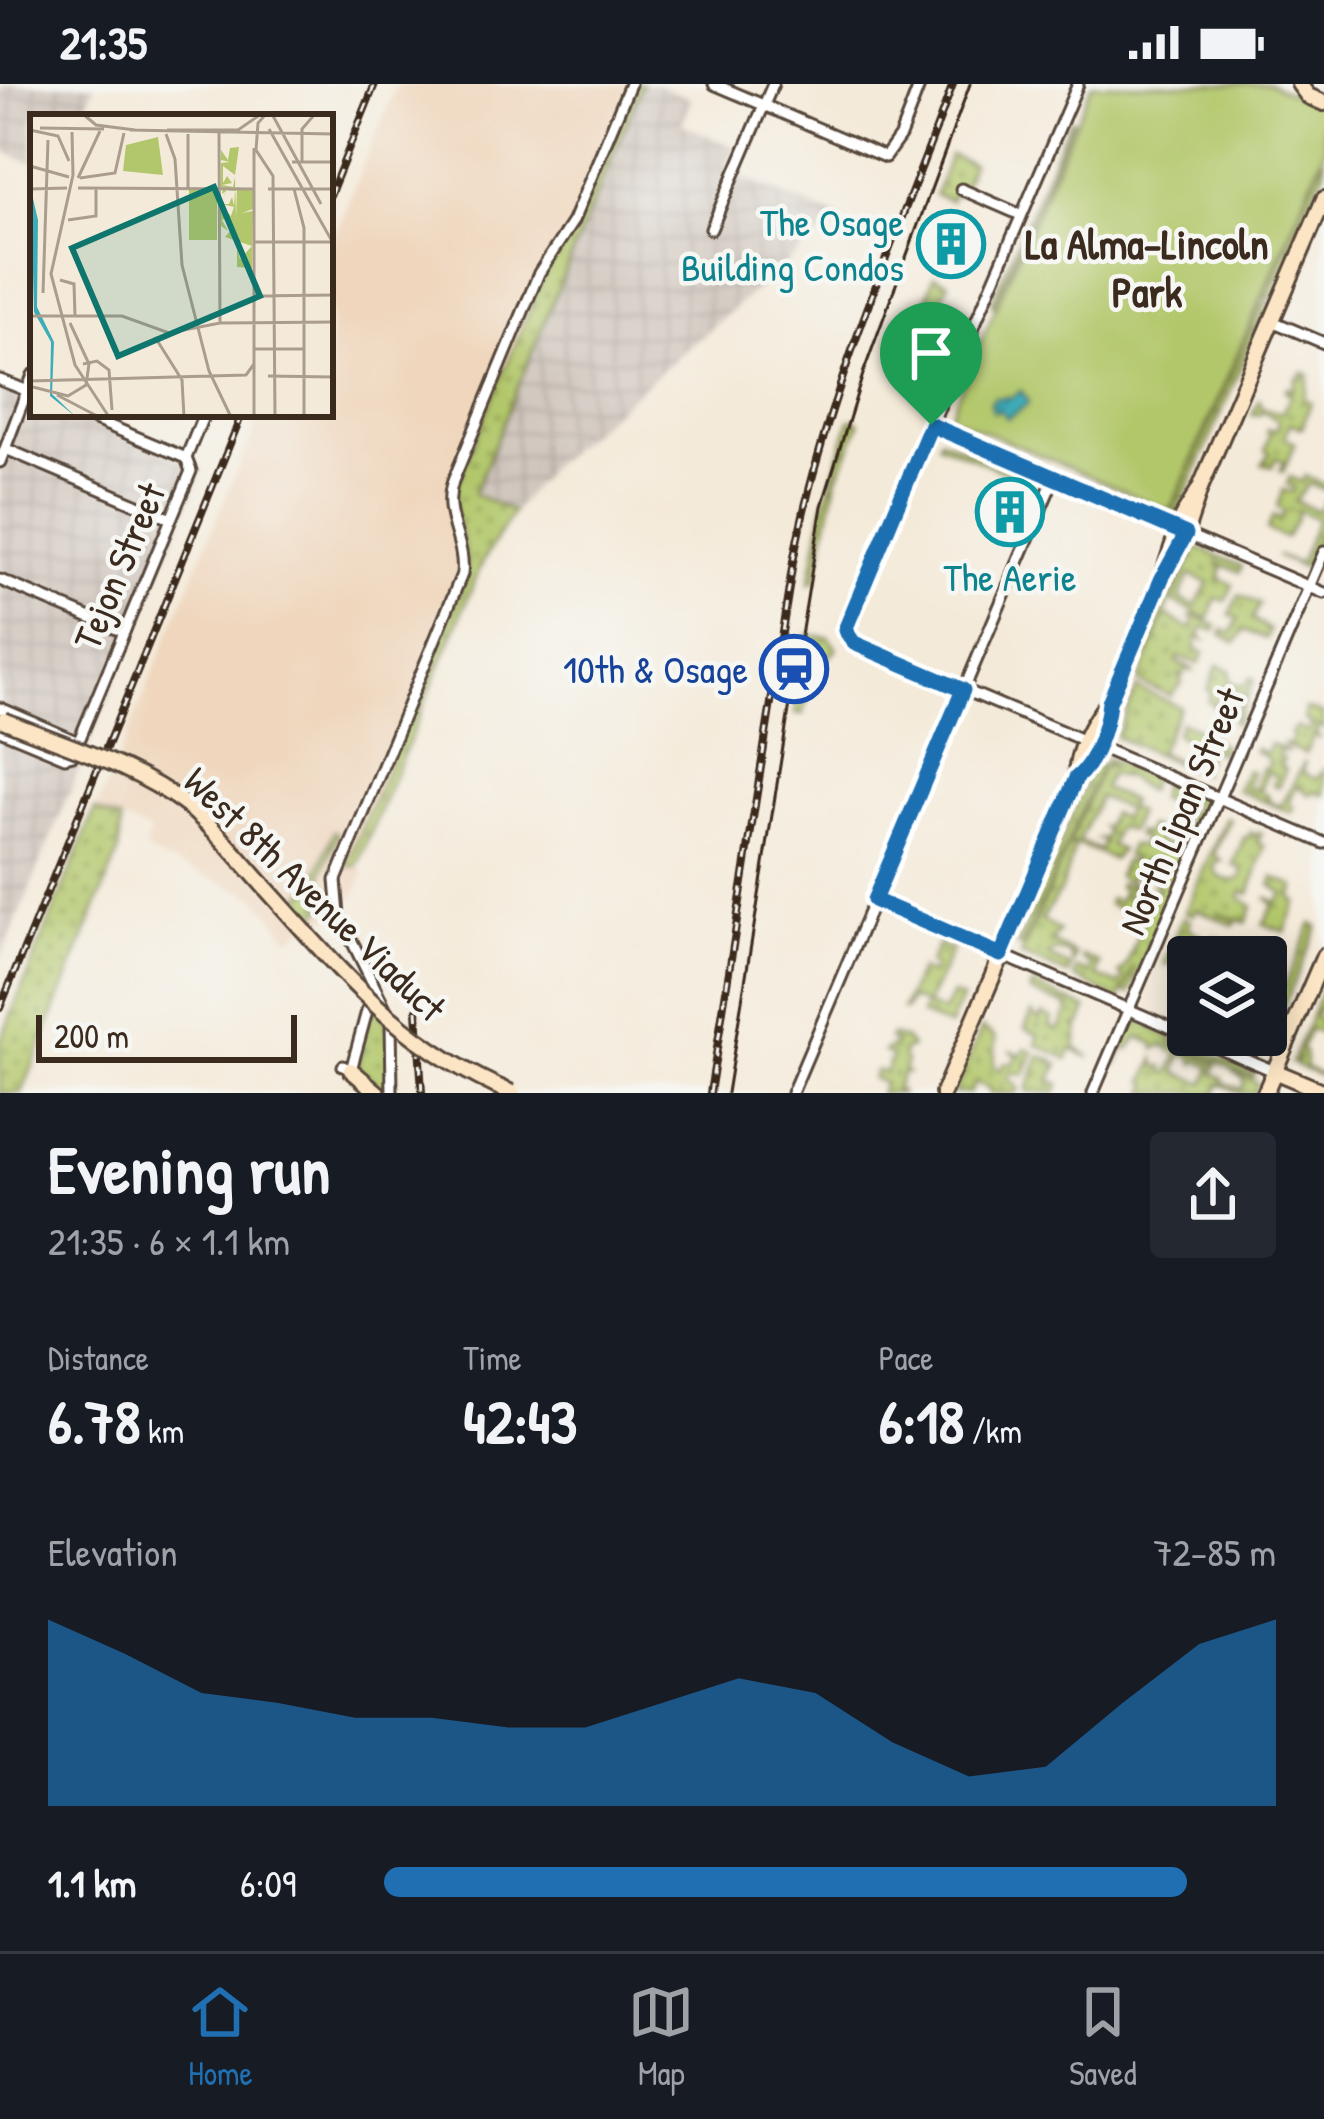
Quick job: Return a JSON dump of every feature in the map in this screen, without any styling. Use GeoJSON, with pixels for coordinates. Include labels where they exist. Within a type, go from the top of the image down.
{"type":"FeatureCollection","features":[{"type":"Feature","properties":{"kind":"street"},"geometry":{"type":"LineString","coordinates":[[392,1093],[393,1029],[382,997],[339,915],[335,884],[462,574],[462,551],[448,510],[449,490],[539,273],[573,221],[630,84]]}},
{"type":"Feature","properties":{"kind":"street"},"geometry":{"type":"LineString","coordinates":[[714,84],[885,157],[900,136],[920,84]]}},
{"type":"Feature","properties":{"kind":"street"},"geometry":{"type":"LineString","coordinates":[[711,230],[773,84]]}},
{"type":"Feature","properties":{"kind":"street"},"geometry":{"type":"LineString","coordinates":[[1078,84],[846,634],[857,644],[1324,844]]}},
{"type":"Feature","properties":{"kind":"street"},"geometry":{"type":"LineString","coordinates":[[1300,84],[1324,94]]}},
{"type":"Feature","properties":{"kind":"street"},"geometry":{"type":"LineString","coordinates":[[1300,84],[1308,96],[1324,103]]}},
{"type":"Feature","properties":{"kind":"street"},"geometry":{"type":"LineString","coordinates":[[961,189],[1021,215]]}},
{"type":"Feature","properties":{"kind":"street"},"geometry":{"type":"LineString","coordinates":[[943,1093],[1076,778],[1076,767],[1091,744],[1098,715],[1109,702],[1324,199]]}},
{"type":"Feature","properties":{"kind":"street"},"geometry":{"type":"LineString","coordinates":[[1272,321],[1324,343]]}},
{"type":"Feature","properties":{"kind":"street"},"geometry":{"type":"LineString","coordinates":[[0,380],[30,392],[0,462]]}},
{"type":"Feature","properties":{"kind":"street"},"geometry":{"type":"LineString","coordinates":[[88,417],[186,458]]}},
{"type":"Feature","properties":{"kind":"street","name":"Tejon Street"},"geometry":{"type":"LineString","coordinates":[[78,742],[192,466],[186,458],[203,417]]}},
{"type":"Feature","properties":{"kind":"street"},"geometry":{"type":"LineString","coordinates":[[931,425],[1324,593]]}},
{"type":"Feature","properties":{"kind":"street"},"geometry":{"type":"LineString","coordinates":[[6,449],[171,519]]}},
{"type":"Feature","properties":{"kind":"street"},"geometry":{"type":"LineString","coordinates":[[793,1093],[1054,478]]}},
{"type":"Feature","properties":{"kind":"street","name":"North Lipan Street"},"geometry":{"type":"LineString","coordinates":[[1093,1093],[1324,553]]}},
{"type":"Feature","properties":{"kind":"street"},"geometry":{"type":"LineString","coordinates":[[0,580],[124,632]]}},
{"type":"Feature","properties":{"kind":"street"},"geometry":{"type":"LineString","coordinates":[[1,719],[78,742],[73,755],[65,757],[1,719]]}},
{"type":"Feature","properties":{"kind":"street","name":"West 8th Avenue Viaduct"},"geometry":{"type":"LineString","coordinates":[[1,719],[148,782],[185,805],[382,1014],[436,1055],[512,1093]]}},
{"type":"Feature","properties":{"kind":"street"},"geometry":{"type":"LineString","coordinates":[[874,900],[1167,1026]]}},
{"type":"Feature","properties":{"kind":"street"},"geometry":{"type":"LineString","coordinates":[[1265,1093],[1324,956]]}},
{"type":"Feature","properties":{"kind":"street"},"geometry":{"type":"LineString","coordinates":[[368,977],[368,1016],[347,1068],[378,1093]]}},
{"type":"Feature","properties":{"kind":"street"},"geometry":{"type":"LineString","coordinates":[[1238,1056],[1324,1092]]}},
{"type":"Feature","properties":{"kind":"shaded area"},"geometry":{"type":"Polygon","coordinates":[[[4,84],[95,84],[82,114],[30,114],[30,162],[0,150],[4,84]]]}},
{"type":"Feature","properties":{"kind":"shaded area"},"geometry":{"type":"Polygon","coordinates":[[[397,84],[642,84],[474,494],[513,512],[483,561],[357,866],[365,872],[355,895],[331,901],[331,916],[316,917],[290,939],[257,897],[153,855],[145,847],[150,832],[97,809],[259,417],[333,417],[333,239],[397,84]]]}},
{"type":"Feature","properties":{"kind":"shaded area"},"geometry":{"type":"Polygon","coordinates":[[[643,84],[656,84],[692,99],[682,124],[734,147],[725,170],[840,218],[551,465],[514,511],[475,494],[643,84]]]}},
{"type":"Feature","properties":{"kind":"shaded area"},"geometry":{"type":"Polygon","coordinates":[[[0,385],[30,398],[30,417],[77,417],[203,469],[0,961],[0,385]]]}},
{"type":"Feature","properties":{"kind":"green space"},"geometry":{"type":"Polygon","coordinates":[[[635,84],[642,84],[474,494],[513,512],[483,561],[357,866],[346,866],[464,583],[466,557],[455,509],[457,483],[544,276],[575,229],[635,84]]]}},
{"type":"Feature","properties":{"kind":"green space"},"geometry":{"type":"Polygon","coordinates":[[[1092,84],[1269,84],[1324,108],[1324,151],[1170,511],[949,416],[1092,84]]]}},
{"type":"Feature","properties":{"kind":"green space"},"geometry":{"type":"Polygon","coordinates":[[[1073,120],[994,306],[991,303],[1073,120]]]}},
{"type":"Feature","properties":{"kind":"green space"},"geometry":{"type":"Polygon","coordinates":[[[950,155],[972,164],[959,195],[954,193],[950,201],[935,195],[950,155]]]}},
{"type":"Feature","properties":{"kind":"green space"},"geometry":{"type":"Polygon","coordinates":[[[1324,157],[1324,172],[1269,301],[1264,299],[1324,157]]]}},
{"type":"Feature","properties":{"kind":"green space"},"geometry":{"type":"Polygon","coordinates":[[[934,276],[949,282],[926,337],[915,332],[934,276]]]}},
{"type":"Feature","properties":{"kind":"green space"},"geometry":{"type":"Polygon","coordinates":[[[1262,303],[1267,305],[1178,514],[1173,511],[1262,303]]]}},
{"type":"Feature","properties":{"kind":"green space"},"geometry":{"type":"Polygon","coordinates":[[[1302,372],[1309,375],[1304,399],[1311,402],[1302,428],[1290,423],[1284,437],[1295,443],[1283,472],[1284,461],[1276,458],[1272,467],[1262,464],[1270,453],[1265,450],[1268,429],[1275,431],[1279,421],[1262,411],[1252,415],[1259,400],[1263,408],[1282,413],[1291,394],[1285,391],[1293,389],[1302,372]]]}},
{"type":"Feature","properties":{"kind":"green space"},"geometry":{"type":"Polygon","coordinates":[[[850,420],[860,424],[837,479],[816,579],[810,583],[824,507],[850,420]]]}},
{"type":"Feature","properties":{"kind":"green space"},"geometry":{"type":"Polygon","coordinates":[[[940,438],[1033,477],[1031,483],[938,443],[940,438]]]}},
{"type":"Feature","properties":{"kind":"green space"},"geometry":{"type":"Polygon","coordinates":[[[1305,476],[1324,485],[1324,490],[1308,484],[1295,501],[1319,511],[1324,501],[1324,533],[1309,570],[1320,531],[1303,568],[1276,556],[1299,564],[1317,519],[1297,510],[1285,538],[1267,530],[1273,516],[1281,519],[1284,511],[1277,507],[1283,490],[1293,492],[1294,487],[1287,484],[1290,477],[1302,482],[1305,476]]]}},
{"type":"Feature","properties":{"kind":"green space"},"geometry":{"type":"Polygon","coordinates":[[[1196,547],[1242,566],[1240,572],[1217,563],[1222,567],[1220,579],[1233,584],[1226,601],[1216,598],[1209,619],[1172,601],[1196,547]],[[1190,575],[1180,598],[1195,606],[1209,583],[1190,575]]]}},
{"type":"Feature","properties":{"kind":"green space"},"geometry":{"type":"Polygon","coordinates":[[[1186,550],[1191,553],[1148,654],[1143,652],[1186,550]]]}},
{"type":"Feature","properties":{"kind":"green space"},"geometry":{"type":"Polygon","coordinates":[[[1239,595],[1260,604],[1252,619],[1270,630],[1266,639],[1245,630],[1236,643],[1222,634],[1223,630],[1232,633],[1238,618],[1230,615],[1239,595]]]}},
{"type":"Feature","properties":{"kind":"green space"},"geometry":{"type":"Polygon","coordinates":[[[1166,615],[1188,628],[1193,626],[1194,615],[1217,626],[1215,631],[1203,627],[1200,635],[1204,640],[1197,638],[1196,649],[1204,653],[1199,664],[1178,657],[1177,662],[1195,671],[1179,675],[1182,683],[1171,696],[1138,682],[1166,615]]]}},
{"type":"Feature","properties":{"kind":"green space"},"geometry":{"type":"Polygon","coordinates":[[[807,635],[829,637],[837,650],[815,668],[803,714],[795,714],[807,635]]]}},
{"type":"Feature","properties":{"kind":"green space"},"geometry":{"type":"Polygon","coordinates":[[[1218,665],[1230,670],[1230,682],[1246,686],[1250,677],[1255,679],[1236,724],[1232,722],[1244,694],[1222,686],[1215,707],[1208,701],[1211,693],[1207,690],[1218,665]]]}},
{"type":"Feature","properties":{"kind":"green space"},"geometry":{"type":"Polygon","coordinates":[[[1137,688],[1180,707],[1158,753],[1186,761],[1192,744],[1176,734],[1181,722],[1212,734],[1210,739],[1223,745],[1220,753],[1207,748],[1206,760],[1198,769],[1203,774],[1116,737],[1137,688]]]}},
{"type":"Feature","properties":{"kind":"green space"},"geometry":{"type":"Polygon","coordinates":[[[1305,709],[1322,714],[1324,729],[1319,727],[1315,734],[1321,739],[1314,736],[1305,754],[1282,744],[1291,744],[1296,727],[1308,732],[1311,724],[1304,720],[1305,709]]]}},
{"type":"Feature","properties":{"kind":"green space"},"geometry":{"type":"Polygon","coordinates":[[[1270,744],[1289,752],[1280,751],[1278,756],[1286,769],[1278,787],[1273,784],[1276,776],[1268,772],[1259,791],[1270,802],[1281,806],[1305,761],[1303,773],[1316,779],[1324,769],[1324,795],[1313,791],[1310,795],[1297,785],[1289,802],[1292,813],[1237,790],[1246,770],[1252,772],[1246,788],[1254,790],[1262,767],[1266,769],[1269,763],[1255,748],[1266,753],[1270,744]]]}},
{"type":"Feature","properties":{"kind":"green space"},"geometry":{"type":"Polygon","coordinates":[[[1106,758],[1152,778],[1147,791],[1127,778],[1109,774],[1103,789],[1130,800],[1127,808],[1137,812],[1130,831],[1117,827],[1110,845],[1121,850],[1113,859],[1070,842],[1102,766],[1113,768],[1104,763],[1106,758]],[[1099,797],[1079,841],[1099,850],[1104,842],[1098,839],[1106,833],[1102,827],[1111,813],[1122,818],[1125,809],[1099,797]]]}},
{"type":"Feature","properties":{"kind":"green space"},"geometry":{"type":"Polygon","coordinates":[[[1094,762],[1101,765],[1022,947],[1017,945],[1094,762]]]}},
{"type":"Feature","properties":{"kind":"green space"},"geometry":{"type":"Polygon","coordinates":[[[1162,783],[1204,800],[1197,805],[1206,809],[1130,994],[1124,992],[1134,966],[1119,1000],[1074,977],[1077,969],[1089,973],[1092,965],[1083,956],[1100,964],[1096,976],[1119,985],[1123,976],[1119,974],[1159,889],[1152,884],[1165,869],[1142,860],[1140,866],[1145,868],[1139,878],[1131,874],[1128,880],[1134,884],[1126,897],[1131,900],[1126,912],[1107,904],[1109,899],[1118,902],[1123,890],[1120,883],[1131,884],[1117,876],[1124,861],[1133,859],[1126,856],[1130,845],[1141,846],[1143,839],[1137,832],[1144,834],[1148,826],[1161,832],[1156,841],[1175,848],[1178,841],[1172,836],[1181,833],[1188,817],[1183,814],[1193,810],[1193,804],[1172,797],[1171,805],[1158,799],[1162,783]]]}},
{"type":"Feature","properties":{"kind":"green space"},"geometry":{"type":"Polygon","coordinates":[[[95,810],[121,821],[119,851],[22,1093],[0,1093],[0,1042],[95,810]]]}},
{"type":"Feature","properties":{"kind":"green space"},"geometry":{"type":"Polygon","coordinates":[[[1226,818],[1230,820],[1215,851],[1224,861],[1214,868],[1220,877],[1241,878],[1243,869],[1233,865],[1244,837],[1251,832],[1255,837],[1261,833],[1258,843],[1265,846],[1250,894],[1243,891],[1240,897],[1253,906],[1246,923],[1217,912],[1237,921],[1235,926],[1196,909],[1193,915],[1185,912],[1226,818]]]}},
{"type":"Feature","properties":{"kind":"green space"},"geometry":{"type":"Polygon","coordinates":[[[334,831],[338,834],[323,872],[323,908],[316,917],[299,898],[313,883],[334,831]]]}},
{"type":"Feature","properties":{"kind":"green space"},"geometry":{"type":"Polygon","coordinates":[[[1069,844],[1075,847],[1061,889],[1042,920],[1059,931],[1051,941],[1076,955],[1073,963],[1069,953],[1054,951],[1048,956],[1071,967],[1068,975],[1021,955],[1069,844]]]}},
{"type":"Feature","properties":{"kind":"green space"},"geometry":{"type":"Polygon","coordinates":[[[1274,877],[1296,887],[1292,898],[1297,901],[1285,932],[1263,924],[1274,905],[1266,897],[1277,902],[1284,894],[1271,885],[1274,877]]]}},
{"type":"Feature","properties":{"kind":"green space"},"geometry":{"type":"Polygon","coordinates":[[[1183,917],[1191,921],[1188,928],[1201,936],[1175,936],[1183,917]]]}},
{"type":"Feature","properties":{"kind":"green space"},"geometry":{"type":"Polygon","coordinates":[[[1312,924],[1318,927],[1287,998],[1287,980],[1312,924]]]}},
{"type":"Feature","properties":{"kind":"green space"},"geometry":{"type":"Polygon","coordinates":[[[938,945],[952,950],[926,1005],[943,1012],[952,995],[961,999],[949,1027],[921,1015],[924,1005],[911,999],[902,1009],[919,970],[931,974],[934,966],[929,964],[938,945]]]}},
{"type":"Feature","properties":{"kind":"green space"},"geometry":{"type":"Polygon","coordinates":[[[1033,985],[1087,1009],[1081,1024],[1075,1026],[1079,1028],[1076,1048],[1090,1057],[1071,1049],[1068,1059],[1036,1044],[1039,1036],[1025,1028],[1032,1013],[1039,1020],[1043,1014],[1053,1019],[1050,1026],[1059,1030],[1070,1007],[1030,992],[1033,985]]]}},
{"type":"Feature","properties":{"kind":"green space"},"geometry":{"type":"Polygon","coordinates":[[[1324,985],[1324,1011],[1318,1009],[1316,1014],[1324,1035],[1310,1029],[1300,1051],[1306,1068],[1324,1077],[1296,1066],[1299,1055],[1291,1063],[1324,985]]]}},
{"type":"Feature","properties":{"kind":"green space"},"geometry":{"type":"Polygon","coordinates":[[[374,995],[391,1041],[392,1066],[385,1090],[358,1066],[374,995]]]}},
{"type":"Feature","properties":{"kind":"green space"},"geometry":{"type":"Polygon","coordinates":[[[1139,1020],[1167,1035],[1167,1047],[1155,1049],[1155,1044],[1138,1037],[1114,1063],[1127,1027],[1135,1028],[1139,1020]]]}},
{"type":"Feature","properties":{"kind":"green space"},"geometry":{"type":"Polygon","coordinates":[[[982,1028],[996,1038],[994,1067],[1001,1070],[1004,1063],[1013,1064],[1017,1055],[1010,1050],[1022,1055],[1025,1048],[1034,1052],[1024,1075],[1011,1072],[1009,1079],[1019,1088],[1017,1093],[990,1093],[975,1082],[970,1093],[954,1093],[982,1028]]]}},
{"type":"Feature","properties":{"kind":"green space"},"geometry":{"type":"Polygon","coordinates":[[[891,1035],[911,1047],[902,1053],[907,1073],[895,1090],[902,1093],[880,1093],[884,1083],[872,1078],[876,1070],[885,1073],[892,1056],[884,1052],[896,1043],[889,1039],[891,1035]]]}},
{"type":"Feature","properties":{"kind":"green space"},"geometry":{"type":"Polygon","coordinates":[[[1040,1056],[1054,1060],[1055,1066],[1060,1063],[1050,1080],[1060,1084],[1056,1093],[1027,1091],[1040,1056]]]}},
{"type":"Feature","properties":{"kind":"green space"},"geometry":{"type":"Polygon","coordinates":[[[1182,1056],[1176,1072],[1205,1083],[1211,1067],[1195,1064],[1187,1056],[1199,1056],[1217,1064],[1213,1073],[1223,1082],[1242,1089],[1245,1081],[1229,1067],[1203,1056],[1216,1056],[1255,1073],[1253,1077],[1233,1070],[1258,1083],[1254,1093],[1220,1084],[1216,1093],[1146,1092],[1150,1084],[1145,1081],[1155,1059],[1156,1066],[1164,1066],[1163,1071],[1169,1073],[1182,1056]]]}},
{"type":"Feature","properties":{"kind":"water"},"geometry":{"type":"Polygon","coordinates":[[[1021,391],[1027,405],[1007,418],[1000,410],[993,412],[990,403],[994,398],[1021,391]]]}},
{"type":"Feature","properties":{"kind":"tram line"},"geometry":{"type":"LineString","coordinates":[[727,1093],[822,506],[864,371],[970,84]]}},
{"type":"Feature","properties":{"kind":"railway"},"geometry":{"type":"LineString","coordinates":[[333,188],[375,84]]}},
{"type":"Feature","properties":{"kind":"railway"},"geometry":{"type":"LineString","coordinates":[[710,1093],[806,501],[863,320],[953,84]]}},
{"type":"Feature","properties":{"kind":"railway"},"geometry":{"type":"LineString","coordinates":[[0,1008],[241,417]]}},
{"type":"Feature","properties":{"kind":"railway"},"geometry":{"type":"LineString","coordinates":[[417,1010],[422,1093]]}},
{"type":"Feature","properties":{"kind":"place","name":"The Osage Building Condos"},"geometry":{"type":"Point","coordinates":[951,244]}},
{"type":"Feature","properties":{"kind":"place","name":"The Aerie"},"geometry":{"type":"Point","coordinates":[1010,512]}},
{"type":"Feature","properties":{"kind":"place","name":"10th & Osage"},"geometry":{"type":"Point","coordinates":[794,669]}},
{"type":"Feature","properties":{"kind":"district","name":"La Alma–Lincoln Park"},"geometry":{"type":"Point","coordinates":[1147,268]}},
{"type":"Feature","properties":{"kind":"route"},"geometry":{"type":"LineString","coordinates":[[931,425],[1186,534],[1162,578],[1109,702],[1108,718],[1085,771],[1076,778],[1001,955],[874,900],[963,690],[854,643],[845,630],[931,425]]}}]}
